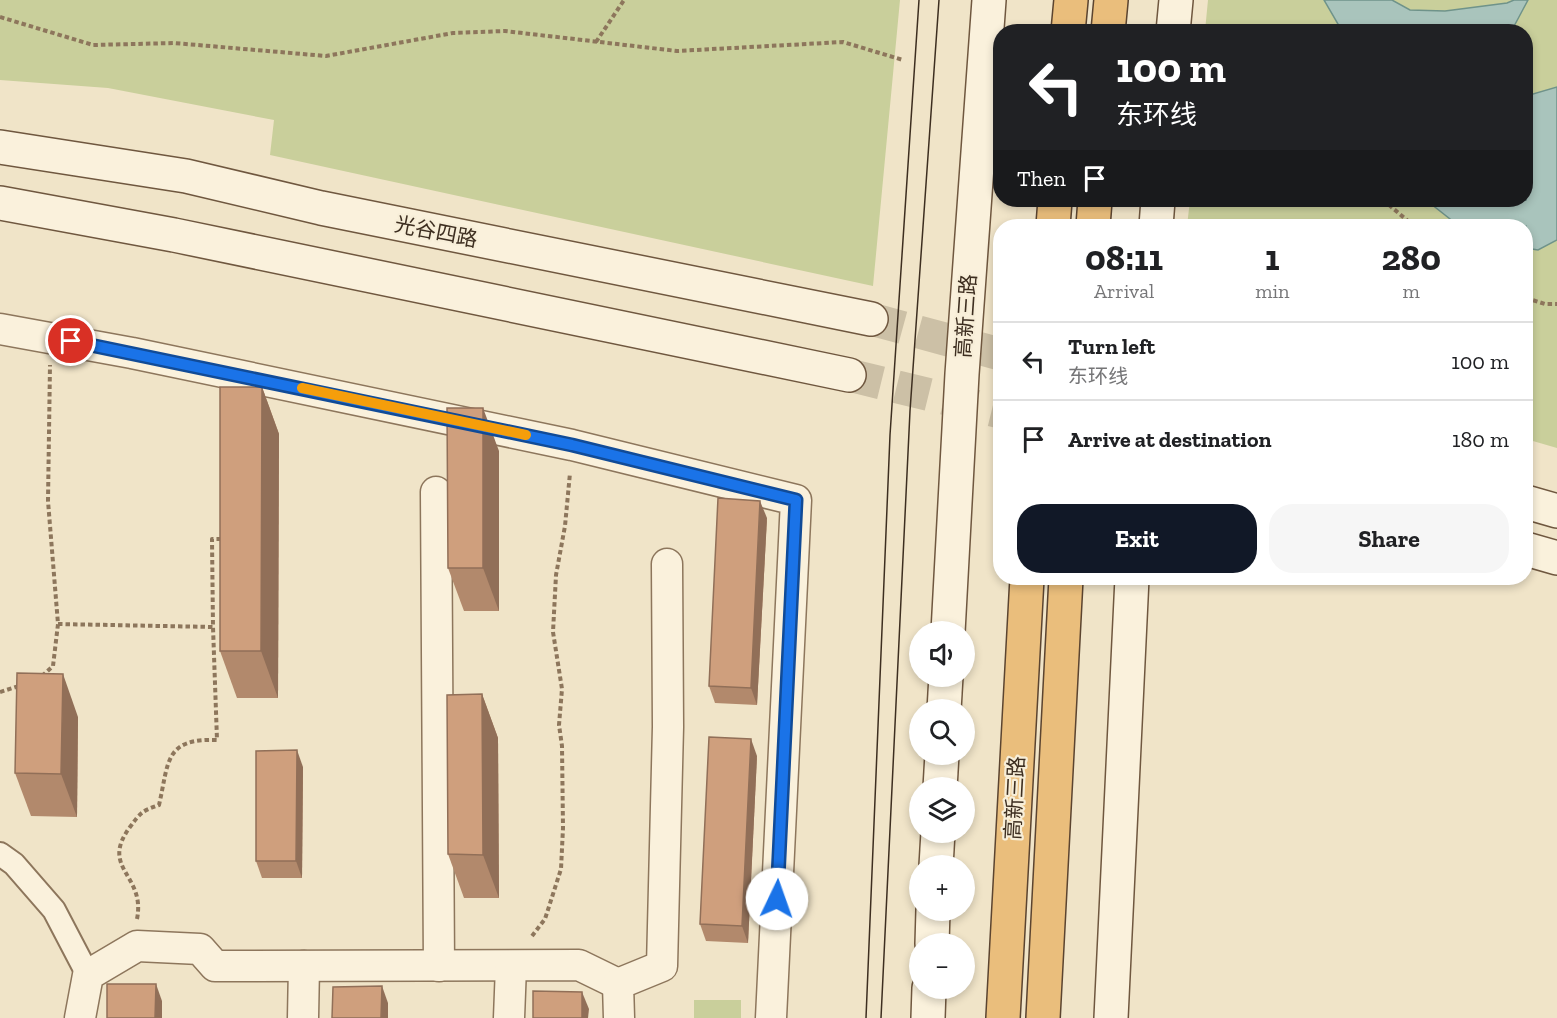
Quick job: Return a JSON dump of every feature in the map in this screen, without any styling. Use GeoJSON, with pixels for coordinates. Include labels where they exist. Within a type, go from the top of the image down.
{"type":"FeatureCollection","features":[{"type":"Feature","properties":{"kind":"highway"},"geometry":{"type":"LineString","coordinates":[[1069,24],[1071,0]]}},
{"type":"Feature","properties":{"kind":"highway"},"geometry":{"type":"LineString","coordinates":[[1109,24],[1112,0]]}},
{"type":"Feature","properties":{"kind":"highway","name":"高新三路"},"geometry":{"type":"LineString","coordinates":[[1003,1018],[1027,585]]}},
{"type":"Feature","properties":{"kind":"highway","name":"高新三路"},"geometry":{"type":"LineString","coordinates":[[1043,1018],[1066,585]]}},
{"type":"Feature","properties":{"kind":"main road","name":"高新三路"},"geometry":{"type":"LineString","coordinates":[[949,621],[962,374],[989,0]]}},
{"type":"Feature","properties":{"kind":"main road"},"geometry":{"type":"LineString","coordinates":[[1174,24],[1176,0]]}},
{"type":"Feature","properties":{"kind":"main road","name":"光谷四路"},"geometry":{"type":"LineString","coordinates":[[0,147],[186,176],[321,208],[871,319]]}},
{"type":"Feature","properties":{"kind":"main road"},"geometry":{"type":"LineString","coordinates":[[0,203],[174,235],[849,375]]}},
{"type":"Feature","properties":{"kind":"main road"},"geometry":{"type":"LineString","coordinates":[[1533,504],[1557,512]]}},
{"type":"Feature","properties":{"kind":"main road"},"geometry":{"type":"LineString","coordinates":[[1533,551],[1557,558]]}},
{"type":"Feature","properties":{"kind":"main road"},"geometry":{"type":"LineString","coordinates":[[1111,1018],[1132,585]]}},
{"type":"Feature","properties":{"kind":"main road"},"geometry":{"type":"LineString","coordinates":[[928,1018],[929,999]]}},
{"type":"Feature","properties":{"kind":"street"},"geometry":{"type":"LineString","coordinates":[[0,329],[132,352],[572,445],[796,500],[771,1018]]}},
{"type":"Feature","properties":{"kind":"street"},"geometry":{"type":"LineString","coordinates":[[436,492],[439,966]]}},
{"type":"Feature","properties":{"kind":"street"},"geometry":{"type":"LineString","coordinates":[[88,975],[137,946],[201,949],[215,966],[579,965],[618,984],[662,966],[668,727],[667,564]]}},
{"type":"Feature","properties":{"kind":"street"},"geometry":{"type":"LineString","coordinates":[[0,854],[14,864],[54,910],[88,975],[80,1018]]}},
{"type":"Feature","properties":{"kind":"street"},"geometry":{"type":"LineString","coordinates":[[303,1018],[304,966]]}},
{"type":"Feature","properties":{"kind":"street"},"geometry":{"type":"LineString","coordinates":[[509,1018],[511,966]]}},
{"type":"Feature","properties":{"kind":"street"},"geometry":{"type":"LineString","coordinates":[[618,984],[619,1018]]}},
{"type":"Feature","properties":{"kind":"path"},"geometry":{"type":"LineString","coordinates":[[596,42],[624,0]]}},
{"type":"Feature","properties":{"kind":"path"},"geometry":{"type":"LineString","coordinates":[[0,17],[93,45],[174,43],[326,56],[453,33],[505,31],[677,51],[843,42],[903,60]]}},
{"type":"Feature","properties":{"kind":"path"},"geometry":{"type":"LineString","coordinates":[[1391,207],[1406,219]]}},
{"type":"Feature","properties":{"kind":"path"},"geometry":{"type":"LineString","coordinates":[[1533,300],[1545,304],[1557,304]]}},
{"type":"Feature","properties":{"kind":"path"},"geometry":{"type":"LineString","coordinates":[[39,679],[54,666],[58,624],[48,501],[50,337]]}},
{"type":"Feature","properties":{"kind":"path"},"geometry":{"type":"LineString","coordinates":[[511,966],[545,919],[561,869],[563,816],[562,746],[559,725],[562,689],[553,632],[556,575],[564,526],[572,445]]}},
{"type":"Feature","properties":{"kind":"path"},"geometry":{"type":"LineString","coordinates":[[137,946],[135,927],[138,896],[134,884],[122,866],[118,853],[121,840],[142,811],[159,805],[171,754],[183,744],[195,740],[217,740],[213,539],[228,539]]}},
{"type":"Feature","properties":{"kind":"path"},"geometry":{"type":"LineString","coordinates":[[58,624],[213,627]]}},
{"type":"Feature","properties":{"kind":"path"},"geometry":{"type":"LineString","coordinates":[[0,693],[29,682]]}},
{"type":"Feature","properties":{"kind":"green space"},"geometry":{"type":"Polygon","coordinates":[[[0,0],[900,0],[873,286],[270,155],[274,120],[108,88],[0,80],[0,0]]]}},
{"type":"Feature","properties":{"kind":"green space"},"geometry":{"type":"Polygon","coordinates":[[[1208,0],[1557,0],[1557,448],[1533,441],[1533,219],[1188,219],[1189,207],[1533,207],[1533,24],[1206,24],[1208,0]]]}},
{"type":"Feature","properties":{"kind":"green space"},"geometry":{"type":"Polygon","coordinates":[[[694,1000],[741,1000],[741,1018],[694,1018],[694,1000]]]}},
{"type":"Feature","properties":{"kind":"water"},"geometry":{"type":"Polygon","coordinates":[[[1324,0],[1392,0],[1410,10],[1445,11],[1507,3],[1514,0],[1528,0],[1515,24],[1338,24],[1324,0]]]}},
{"type":"Feature","properties":{"kind":"water"},"geometry":{"type":"Polygon","coordinates":[[[1557,87],[1557,240],[1538,250],[1533,249],[1533,219],[1450,219],[1435,207],[1533,207],[1533,94],[1557,87]]]}},
{"type":"Feature","properties":{"kind":"building"},"geometry":{"type":"Polygon","coordinates":[[[220,387],[262,387],[261,651],[220,651],[220,387]]]}},
{"type":"Feature","properties":{"kind":"building"},"geometry":{"type":"Polygon","coordinates":[[[447,408],[483,408],[483,568],[448,568],[447,408]]]}},
{"type":"Feature","properties":{"kind":"building"},"geometry":{"type":"Polygon","coordinates":[[[718,498],[760,501],[751,688],[709,686],[718,498]]]}},
{"type":"Feature","properties":{"kind":"building"},"geometry":{"type":"Polygon","coordinates":[[[17,673],[63,674],[61,774],[15,773],[17,673]]]}},
{"type":"Feature","properties":{"kind":"building"},"geometry":{"type":"Polygon","coordinates":[[[482,694],[483,855],[448,854],[447,695],[482,694]]]}},
{"type":"Feature","properties":{"kind":"building"},"geometry":{"type":"Polygon","coordinates":[[[709,737],[751,739],[742,926],[700,924],[709,737]]]}},
{"type":"Feature","properties":{"kind":"building"},"geometry":{"type":"Polygon","coordinates":[[[297,750],[296,861],[256,861],[256,751],[297,750]]]}},
{"type":"Feature","properties":{"kind":"building"},"geometry":{"type":"Polygon","coordinates":[[[107,984],[156,984],[155,1018],[107,1018],[107,984]]]}},
{"type":"Feature","properties":{"kind":"building"},"geometry":{"type":"Polygon","coordinates":[[[382,986],[381,1018],[332,1018],[333,987],[382,986]]]}},
{"type":"Feature","properties":{"kind":"building"},"geometry":{"type":"Polygon","coordinates":[[[533,991],[582,992],[582,1018],[533,1018],[533,991]]]}},
{"type":"Feature","properties":{"kind":"tunnel"},"geometry":{"type":"LineString","coordinates":[[871,319],[993,352]]}},
{"type":"Feature","properties":{"kind":"tunnel"},"geometry":{"type":"LineString","coordinates":[[849,375],[993,410]]}},
{"type":"Feature","properties":{"kind":"tram line"},"geometry":{"type":"LineString","coordinates":[[866,1018],[890,435],[919,0]]}},
{"type":"Feature","properties":{"kind":"tram line"},"geometry":{"type":"LineString","coordinates":[[881,1018],[910,411],[939,0]]}},
{"type":"Feature","properties":{"kind":"slow traffic"},"geometry":{"type":"LineString","coordinates":[[302,388],[526,435]]}},
{"type":"Feature","properties":{"kind":"route"},"geometry":{"type":"LineString","coordinates":[[71,341],[572,445],[796,500],[777,899]]}}]}
